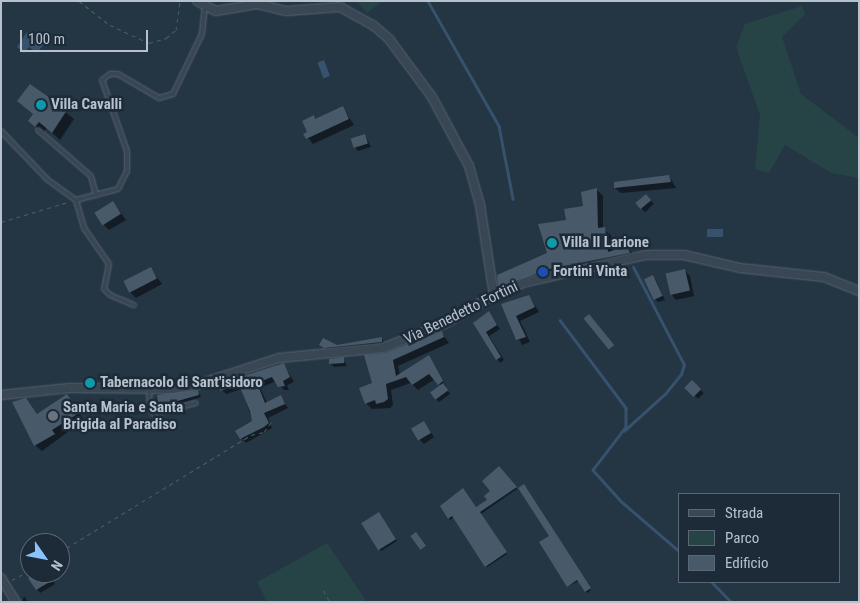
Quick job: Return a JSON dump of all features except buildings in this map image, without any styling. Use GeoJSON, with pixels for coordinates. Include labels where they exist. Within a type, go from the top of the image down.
{"type":"FeatureCollection","features":[{"type":"Feature","properties":{"kind":"street"},"geometry":{"type":"LineString","coordinates":[[197,1],[205,7],[227,11],[258,4],[286,11],[332,6],[373,25],[389,39],[432,97],[469,166],[480,205],[494,295]]}},
{"type":"Feature","properties":{"kind":"street","name":"Via Benedetto Fortini"},"geometry":{"type":"LineString","coordinates":[[1,395],[70,388],[148,389],[199,384],[279,358],[393,346],[446,323],[494,295],[526,282],[646,255],[684,254],[740,268],[835,279],[859,291]]}},
{"type":"Feature","properties":{"kind":"street"},"geometry":{"type":"LineString","coordinates":[[3,581],[16,602]]}},
{"type":"Feature","properties":{"kind":"lane"},"geometry":{"type":"LineString","coordinates":[[76,200],[118,189],[127,170],[127,151],[102,80],[110,74],[118,74],[159,98],[173,94],[202,34],[205,7]]}},
{"type":"Feature","properties":{"kind":"lane"},"geometry":{"type":"LineString","coordinates":[[38,130],[91,176],[96,195]]}},
{"type":"Feature","properties":{"kind":"lane"},"geometry":{"type":"LineString","coordinates":[[1,131],[48,180],[76,200],[84,228],[109,264],[104,289],[110,296],[134,305]]}},
{"type":"Feature","properties":{"kind":"lane"},"geometry":{"type":"LineString","coordinates":[[148,389],[150,409],[154,414],[196,403]]}},
{"type":"Feature","properties":{"kind":"path"},"geometry":{"type":"LineString","coordinates":[[78,1],[110,24],[149,43],[166,38],[176,30],[180,1]]}},
{"type":"Feature","properties":{"kind":"path"},"geometry":{"type":"LineString","coordinates":[[1,222],[76,200]]}},
{"type":"Feature","properties":{"kind":"path"},"geometry":{"type":"LineString","coordinates":[[70,546],[251,435],[264,432],[272,421]]}},
{"type":"Feature","properties":{"kind":"path"},"geometry":{"type":"LineString","coordinates":[[3,581],[20,574]]}},
{"type":"Feature","properties":{"kind":"path"},"geometry":{"type":"LineString","coordinates":[[323,590],[330,602]]}},
{"type":"Feature","properties":{"kind":"green space"},"geometry":{"type":"Polygon","coordinates":[[[356,1],[383,1],[367,13],[356,1]]]}},
{"type":"Feature","properties":{"kind":"green space"},"geometry":{"type":"Polygon","coordinates":[[[802,6],[805,14],[782,37],[801,94],[859,138],[859,178],[831,173],[785,145],[769,173],[755,169],[760,115],[736,47],[745,24],[802,6]]]}},
{"type":"Feature","properties":{"kind":"green space"},"geometry":{"type":"Polygon","coordinates":[[[327,543],[367,602],[267,602],[257,582],[327,543]]]}},
{"type":"Feature","properties":{"kind":"water"},"geometry":{"type":"Polygon","coordinates":[[[27,32],[44,44],[37,53],[29,47],[24,53],[17,47],[27,32]]]}},
{"type":"Feature","properties":{"kind":"water"},"geometry":{"type":"Polygon","coordinates":[[[324,60],[330,76],[324,78],[317,63],[324,60]]]}},
{"type":"Feature","properties":{"kind":"water"},"geometry":{"type":"Polygon","coordinates":[[[707,229],[723,229],[723,237],[707,237],[707,229]]]}},
{"type":"Feature","properties":{"kind":"waterway"},"geometry":{"type":"LineString","coordinates":[[428,1],[499,126],[513,199]]}},
{"type":"Feature","properties":{"kind":"waterway"},"geometry":{"type":"LineString","coordinates":[[624,431],[665,394],[681,374],[684,365],[633,267]]}},
{"type":"Feature","properties":{"kind":"waterway"},"geometry":{"type":"LineString","coordinates":[[560,320],[626,408],[626,427],[593,470],[622,502],[678,550]]}},
{"type":"Feature","properties":{"kind":"waterway"},"geometry":{"type":"LineString","coordinates":[[713,583],[731,602]]}},
{"type":"Feature","properties":{"kind":"place","name":"Villa Cavalli"},"geometry":{"type":"Point","coordinates":[41,105]}},
{"type":"Feature","properties":{"kind":"place","name":"Villa Il Larione"},"geometry":{"type":"Point","coordinates":[552,243]}},
{"type":"Feature","properties":{"kind":"place","name":"Fortini Vinta"},"geometry":{"type":"Point","coordinates":[543,272]}},
{"type":"Feature","properties":{"kind":"place","name":"Tabernacolo di Sant'isidoro"},"geometry":{"type":"Point","coordinates":[90,383]}},
{"type":"Feature","properties":{"kind":"place","name":"Santa Maria e Santa Brigida al Paradiso"},"geometry":{"type":"Point","coordinates":[53,416]}}]}
